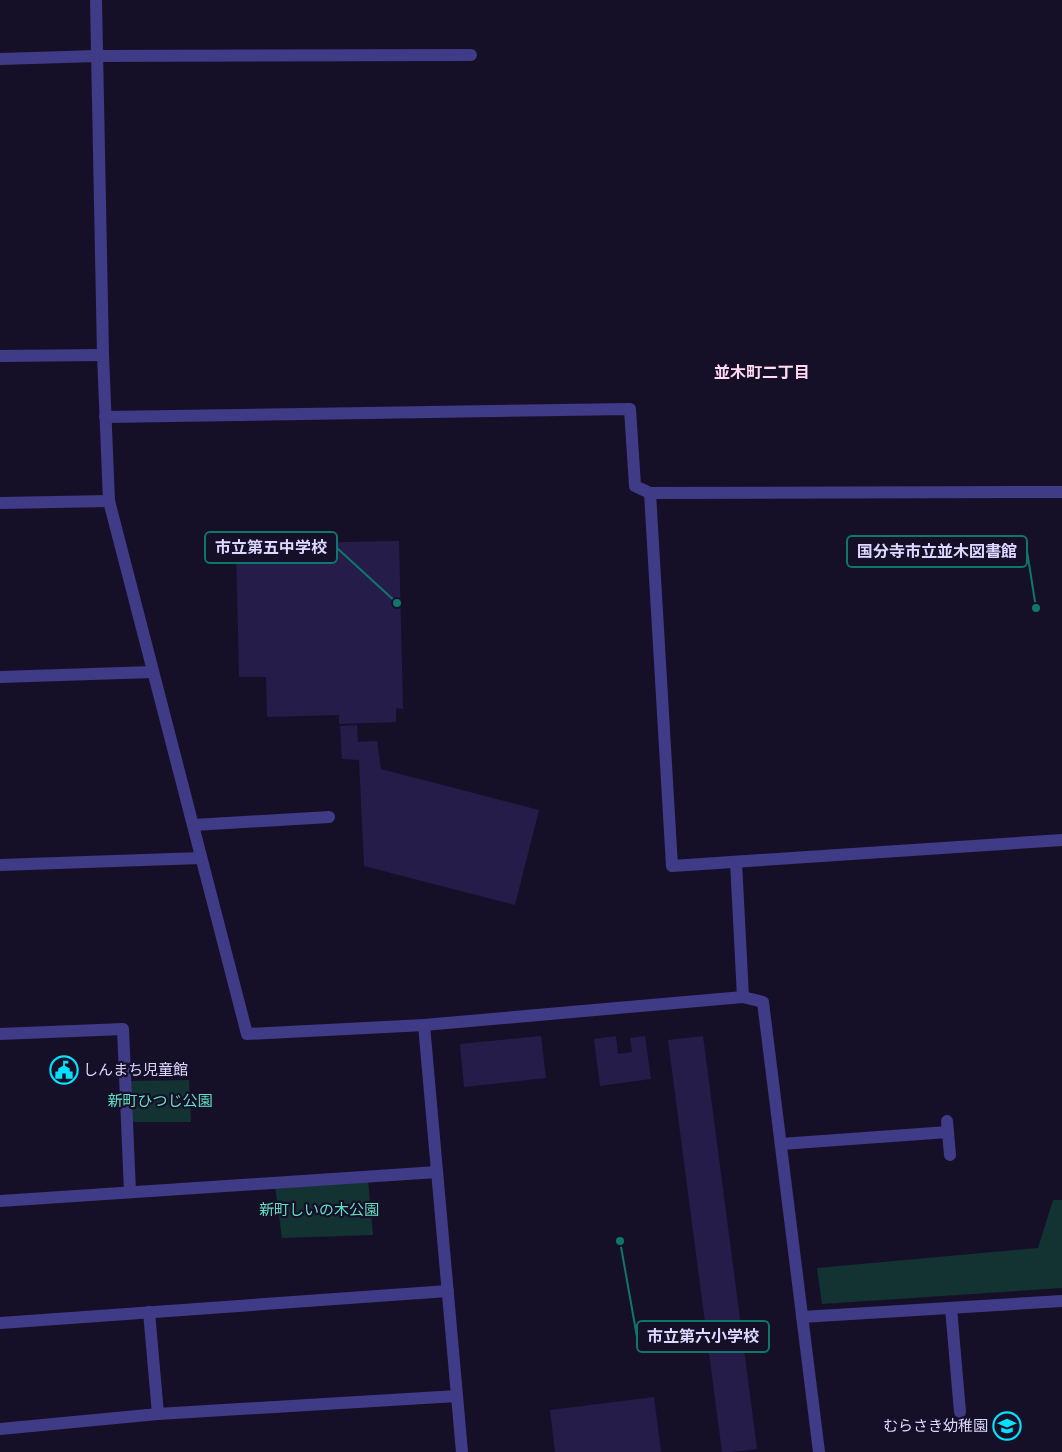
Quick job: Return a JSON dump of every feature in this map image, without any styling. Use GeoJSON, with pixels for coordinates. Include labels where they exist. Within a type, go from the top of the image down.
{"type":"FeatureCollection","features":[{"type":"Feature","properties":{"kind":"street"},"geometry":{"type":"LineString","coordinates":[[96,0],[103,355],[109,501],[247,1034],[424,1025],[743,997],[763,1002],[819,1452]]}},
{"type":"Feature","properties":{"kind":"street"},"geometry":{"type":"LineString","coordinates":[[0,59],[97,56],[471,55]]}},
{"type":"Feature","properties":{"kind":"street"},"geometry":{"type":"LineString","coordinates":[[0,356],[103,355]]}},
{"type":"Feature","properties":{"kind":"street"},"geometry":{"type":"LineString","coordinates":[[105,417],[630,409],[635,486],[650,493],[1062,492]]}},
{"type":"Feature","properties":{"kind":"street"},"geometry":{"type":"LineString","coordinates":[[650,493],[672,866],[1062,840]]}},
{"type":"Feature","properties":{"kind":"street"},"geometry":{"type":"LineString","coordinates":[[0,503],[109,501]]}},
{"type":"Feature","properties":{"kind":"street"},"geometry":{"type":"LineString","coordinates":[[0,677],[153,672]]}},
{"type":"Feature","properties":{"kind":"street"},"geometry":{"type":"LineString","coordinates":[[194,825],[329,818]]}},
{"type":"Feature","properties":{"kind":"street"},"geometry":{"type":"LineString","coordinates":[[0,865],[201,858]]}},
{"type":"Feature","properties":{"kind":"street"},"geometry":{"type":"LineString","coordinates":[[736,862],[743,997]]}},
{"type":"Feature","properties":{"kind":"street"},"geometry":{"type":"LineString","coordinates":[[424,1025],[462,1452]]}},
{"type":"Feature","properties":{"kind":"street"},"geometry":{"type":"LineString","coordinates":[[0,1034],[123,1029],[130,1192]]}},
{"type":"Feature","properties":{"kind":"street"},"geometry":{"type":"LineString","coordinates":[[781,1144],[947,1126],[950,1155]]}},
{"type":"Feature","properties":{"kind":"street"},"geometry":{"type":"LineString","coordinates":[[0,1201],[437,1172]]}},
{"type":"Feature","properties":{"kind":"street"},"geometry":{"type":"LineString","coordinates":[[0,1323],[448,1291]]}},
{"type":"Feature","properties":{"kind":"street"},"geometry":{"type":"LineString","coordinates":[[802,1317],[1062,1301]]}},
{"type":"Feature","properties":{"kind":"street"},"geometry":{"type":"LineString","coordinates":[[951,1308],[960,1412]]}},
{"type":"Feature","properties":{"kind":"street"},"geometry":{"type":"LineString","coordinates":[[149,1312],[158,1414]]}},
{"type":"Feature","properties":{"kind":"street"},"geometry":{"type":"LineString","coordinates":[[0,1429],[158,1414],[457,1396]]}},
{"type":"Feature","properties":{"kind":"green space","name":"新町ひつじ公園"},"geometry":{"type":"Polygon","coordinates":[[[189,1080],[191,1122],[131,1122],[129,1081],[189,1080]]]}},
{"type":"Feature","properties":{"kind":"green space","name":"新町しいの木公園"},"geometry":{"type":"Polygon","coordinates":[[[368,1180],[373,1235],[282,1238],[275,1186],[368,1180]]]}},
{"type":"Feature","properties":{"kind":"green space"},"geometry":{"type":"Polygon","coordinates":[[[1053,1200],[1062,1200],[1062,1288],[822,1304],[817,1268],[1038,1248],[1053,1200]]]}},
{"type":"Feature","properties":{"kind":"building"},"geometry":{"type":"Polygon","coordinates":[[[399,541],[403,709],[396,708],[396,722],[339,724],[339,715],[267,717],[266,677],[239,677],[236,544],[399,541]]]}},
{"type":"Feature","properties":{"kind":"building"},"geometry":{"type":"Polygon","coordinates":[[[357,725],[358,742],[377,741],[381,769],[539,810],[515,905],[364,866],[359,760],[342,759],[340,726],[357,725]]]}},
{"type":"Feature","properties":{"kind":"building"},"geometry":{"type":"Polygon","coordinates":[[[541,1036],[546,1078],[464,1087],[460,1044],[541,1036]]]}},
{"type":"Feature","properties":{"kind":"building"},"geometry":{"type":"Polygon","coordinates":[[[616,1036],[618,1054],[632,1052],[630,1038],[645,1036],[651,1079],[600,1086],[594,1039],[616,1036]]]}},
{"type":"Feature","properties":{"kind":"building"},"geometry":{"type":"Polygon","coordinates":[[[703,1036],[757,1449],[731,1452],[722,1452],[668,1040],[703,1036]]]}},
{"type":"Feature","properties":{"kind":"building"},"geometry":{"type":"Polygon","coordinates":[[[654,1397],[661,1452],[555,1452],[550,1410],[654,1397]]]}},
{"type":"Feature","properties":{"kind":"place","name":"市立第五中学校"},"geometry":{"type":"Point","coordinates":[397,603]}},
{"type":"Feature","properties":{"kind":"place","name":"国分寺市立並木図書館"},"geometry":{"type":"Point","coordinates":[1036,608]}},
{"type":"Feature","properties":{"kind":"place","name":"しんまち児童館"},"geometry":{"type":"Point","coordinates":[64,1070]}},
{"type":"Feature","properties":{"kind":"place","name":"市立第六小学校"},"geometry":{"type":"Point","coordinates":[620,1241]}},
{"type":"Feature","properties":{"kind":"place","name":"むらさき幼稚園"},"geometry":{"type":"Point","coordinates":[1007,1426]}},
{"type":"Feature","properties":{"kind":"district","name":"並木町二丁目"},"geometry":{"type":"Point","coordinates":[762,372]}}]}
